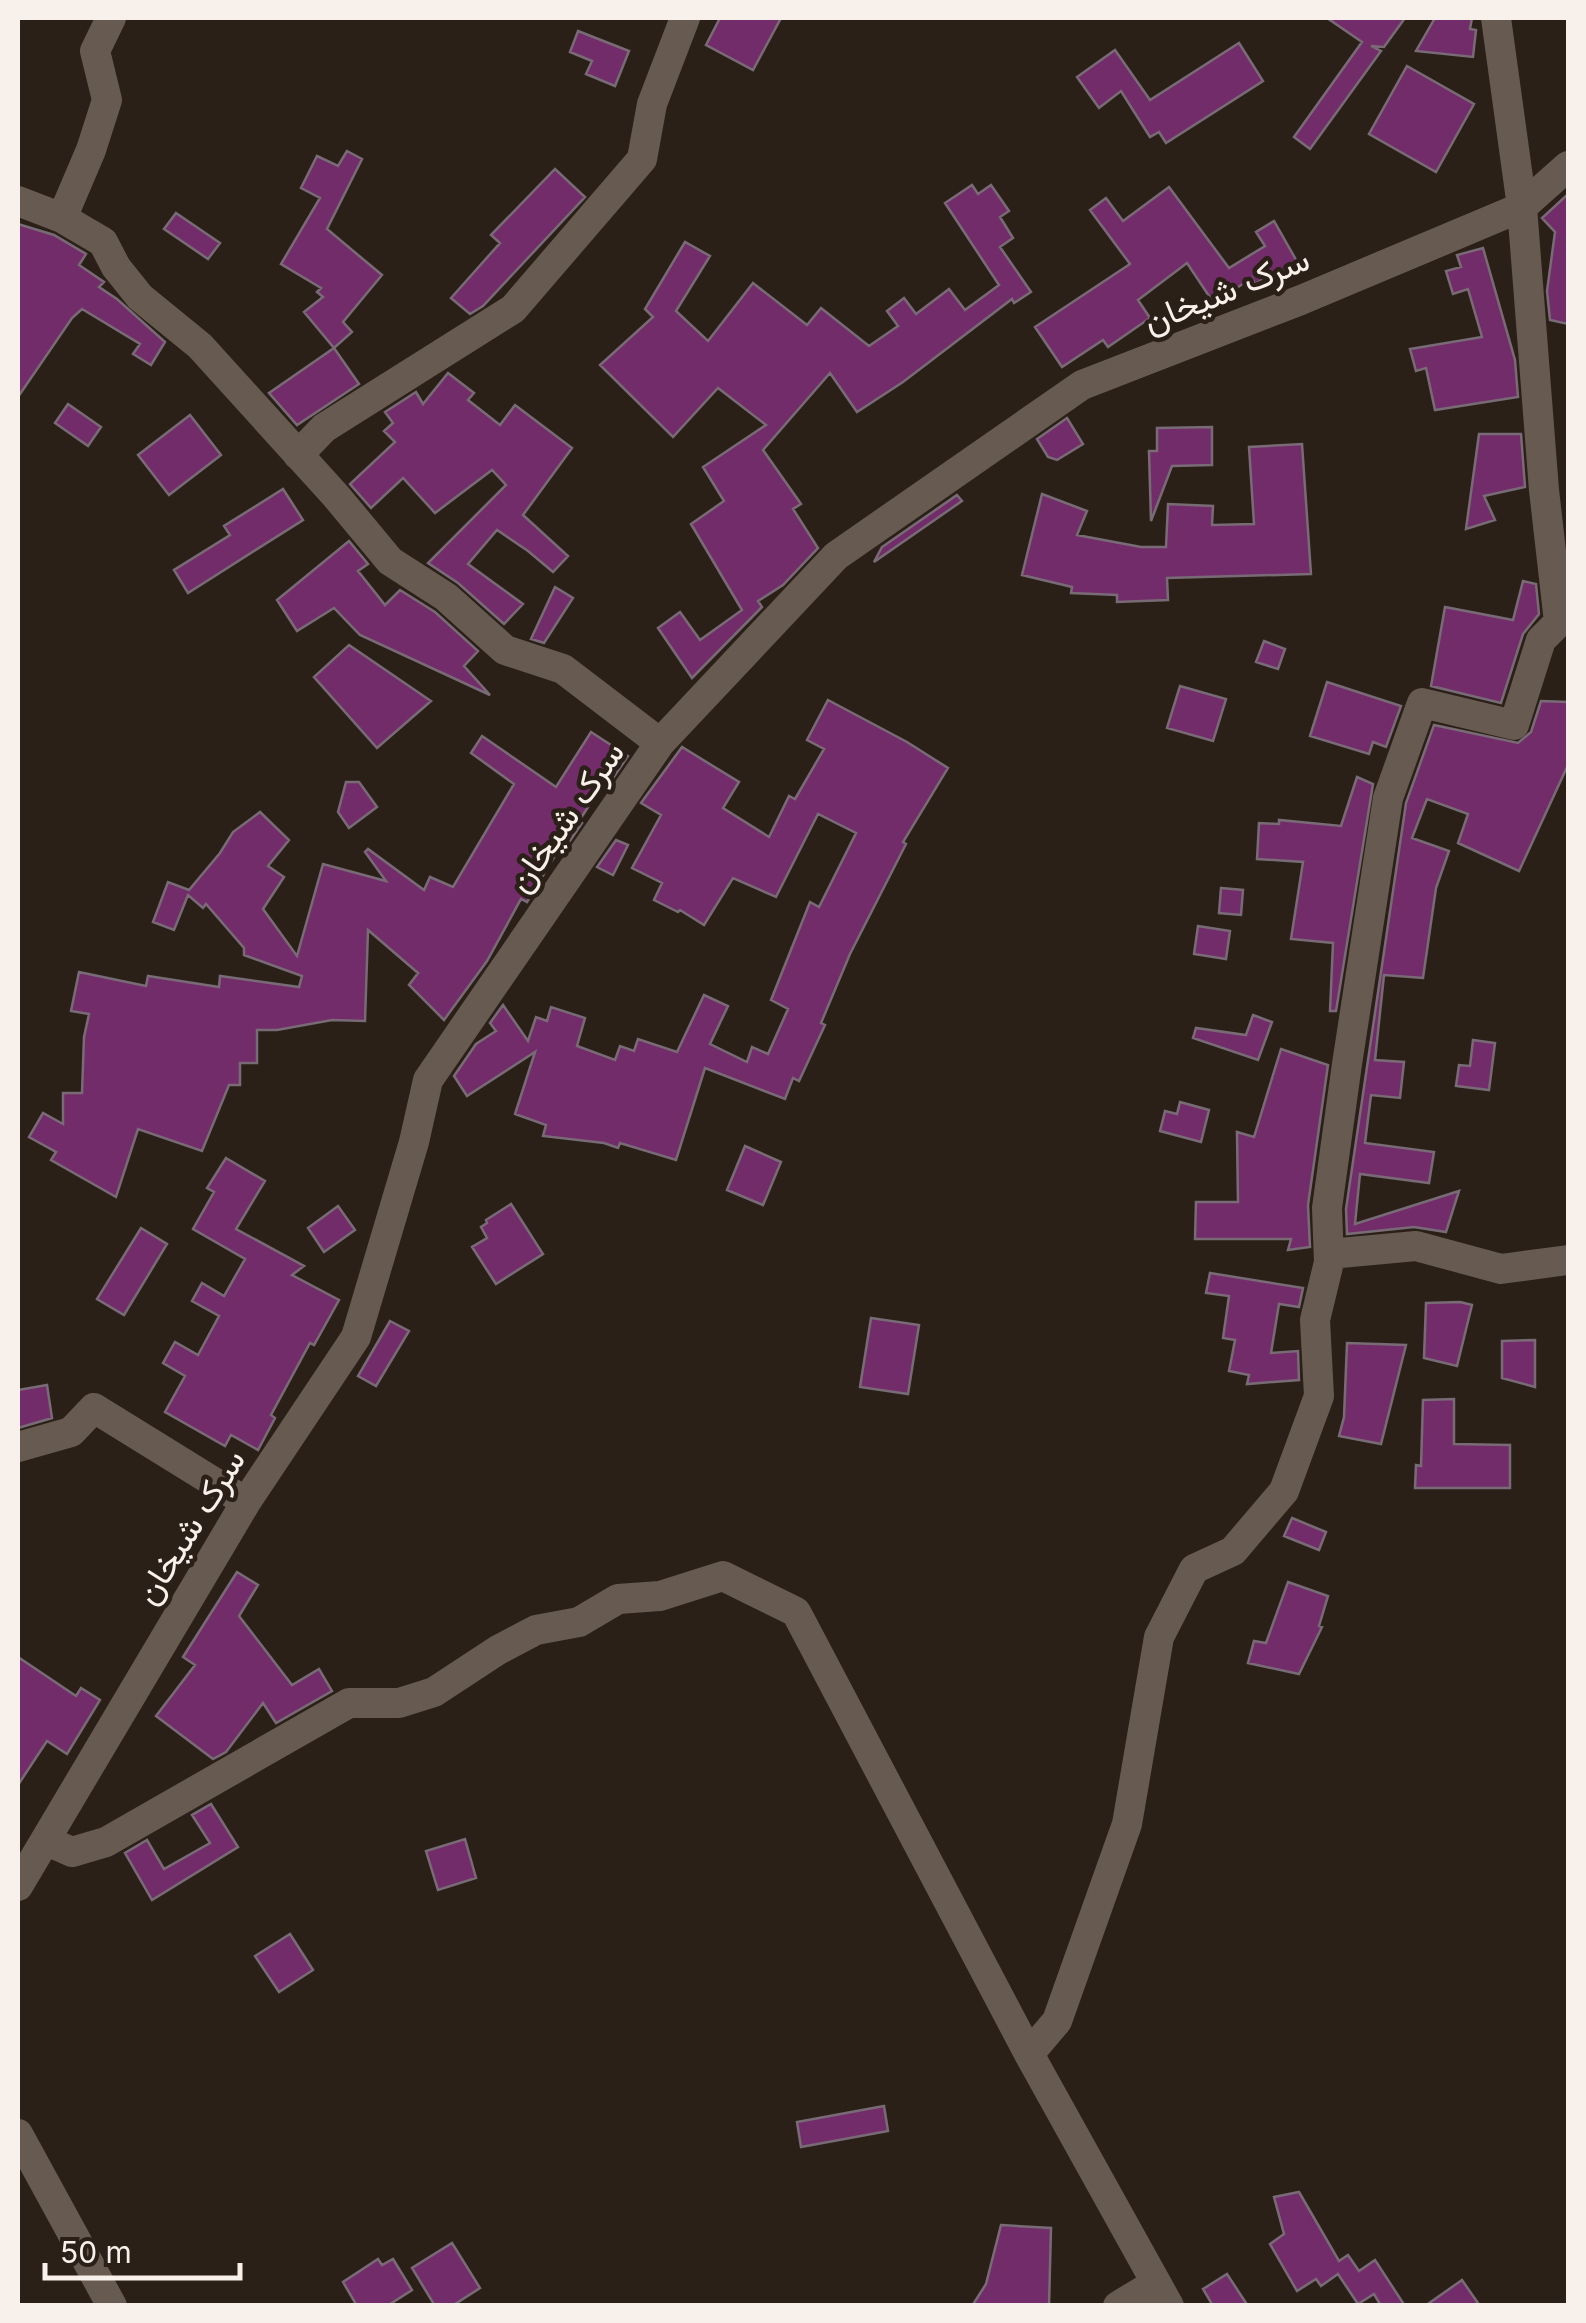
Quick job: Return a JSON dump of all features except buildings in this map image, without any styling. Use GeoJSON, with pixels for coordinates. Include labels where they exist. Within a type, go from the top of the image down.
{"type":"FeatureCollection","features":[{"type":"Feature","properties":{"kind":"street"},"geometry":{"type":"LineString","coordinates":[[62,218],[92,150],[106,100],[94,51],[111,18]]}},
{"type":"Feature","properties":{"kind":"street"},"geometry":{"type":"LineString","coordinates":[[298,455],[324,428],[512,308],[642,159],[652,104],[685,18]]}},
{"type":"Feature","properties":{"kind":"street"},"geometry":{"type":"LineString","coordinates":[[1028,2054],[1056,2020],[1127,1824],[1159,1637],[1194,1569],[1233,1551],[1284,1490],[1319,1396],[1315,1320],[1329,1254],[1327,1208],[1388,798],[1416,719],[1422,703],[1514,725],[1541,640],[1559,622],[1544,490],[1522,207],[1496,18]]}},
{"type":"Feature","properties":{"kind":"street","name":"سرک شیخان"},"geometry":{"type":"LineString","coordinates":[[18,1886],[246,1502],[356,1336],[414,1142],[428,1080],[660,743],[836,556],[1082,386],[1522,207],[1568,166]]}},
{"type":"Feature","properties":{"kind":"street"},"geometry":{"type":"LineString","coordinates":[[18,201],[62,218],[103,242],[116,268],[140,297],[200,346],[390,561],[446,598],[505,650],[563,669],[660,743]]}},
{"type":"Feature","properties":{"kind":"street"},"geometry":{"type":"LineString","coordinates":[[1329,1254],[1416,1246],[1500,1269],[1568,1260]]}},
{"type":"Feature","properties":{"kind":"street"},"geometry":{"type":"LineString","coordinates":[[18,1447],[71,1432],[94,1408],[246,1502]]}},
{"type":"Feature","properties":{"kind":"street"},"geometry":{"type":"LineString","coordinates":[[46,1841],[72,1852],[106,1842],[349,1702],[399,1703],[434,1692],[536,1630],[579,1622],[618,1599],[660,1596],[724,1576],[796,1612],[1028,2054],[1163,2294],[1118,2306]]}},
{"type":"Feature","properties":{"kind":"street"},"geometry":{"type":"LineString","coordinates":[[18,2134],[112,2306]]}}]}
